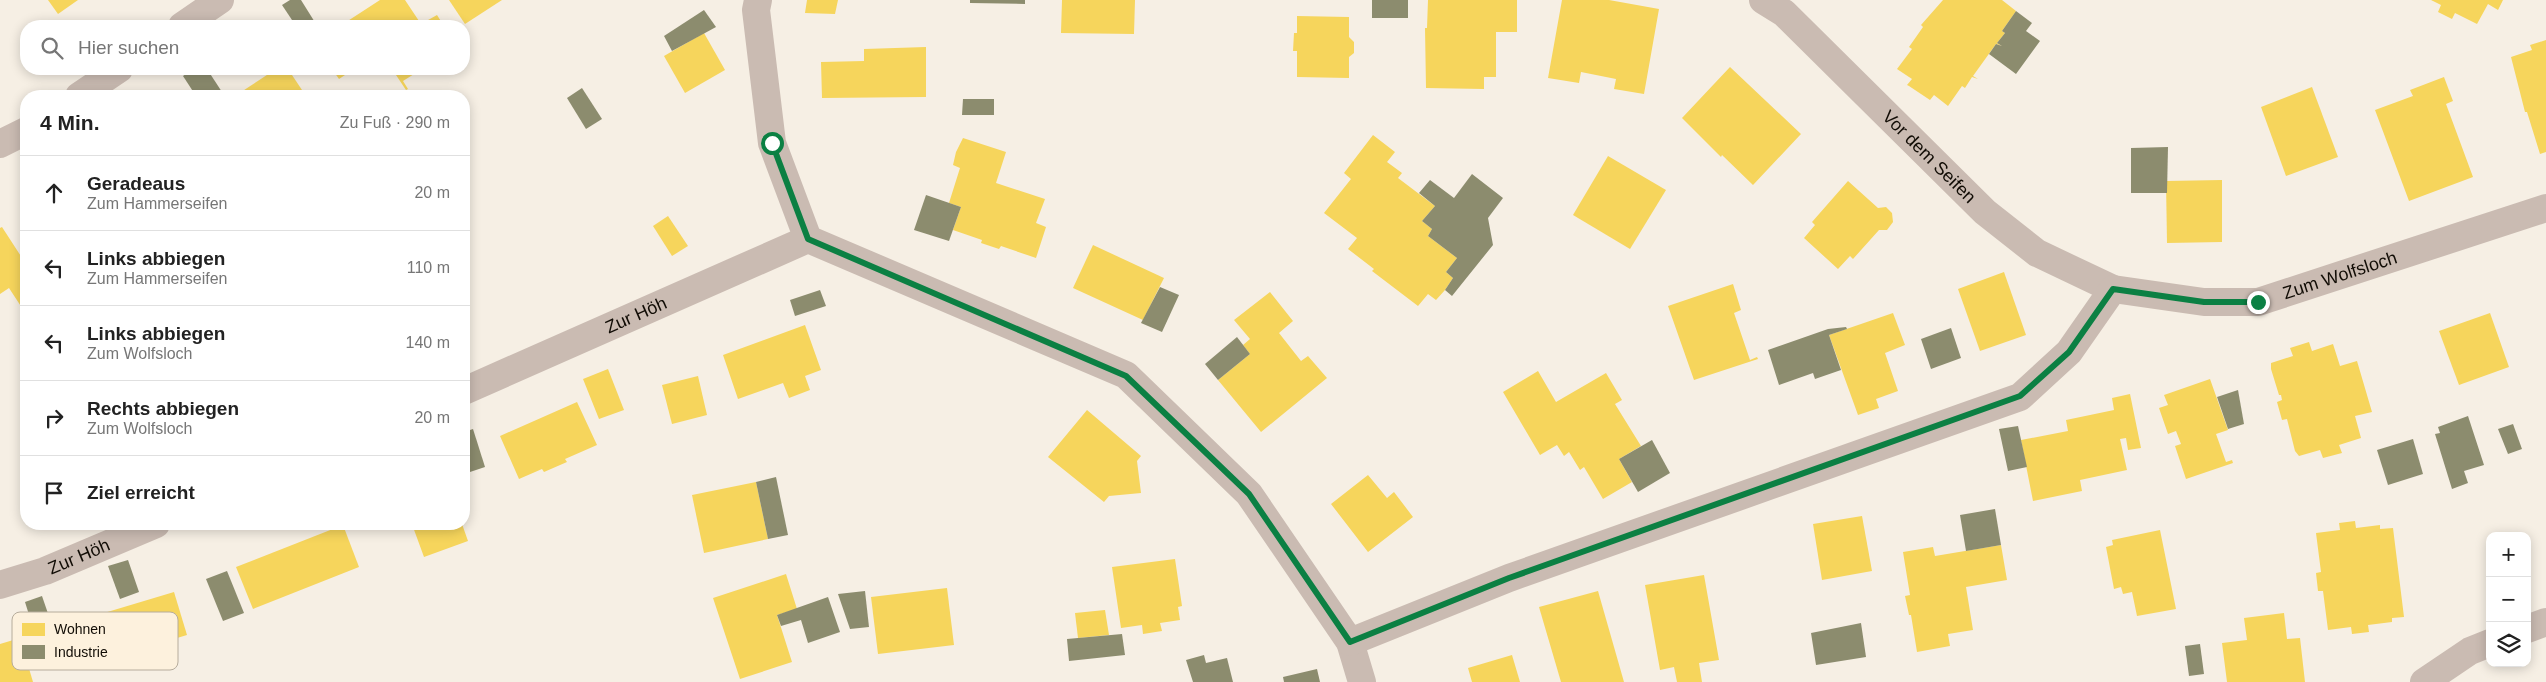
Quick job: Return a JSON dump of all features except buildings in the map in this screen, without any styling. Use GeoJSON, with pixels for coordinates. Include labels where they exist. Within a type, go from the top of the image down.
{"type":"FeatureCollection","features":[{"type":"Feature","properties":{"kind":"street"},"geometry":{"type":"LineString","coordinates":[[191,20],[220,0]]}},
{"type":"Feature","properties":{"kind":"street"},"geometry":{"type":"LineString","coordinates":[[758,0],[756,10],[772,143],[808,239],[1126,376],[1249,494],[1350,642],[1362,682]]}},
{"type":"Feature","properties":{"kind":"street","name":"Vor dem Seifen"},"geometry":{"type":"LineString","coordinates":[[1762,0],[1784,13],[1985,212],[2036,253],[2113,289]]}},
{"type":"Feature","properties":{"kind":"street"},"geometry":{"type":"LineString","coordinates":[[88,90],[110,75]]}},
{"type":"Feature","properties":{"kind":"street"},"geometry":{"type":"LineString","coordinates":[[0,144],[20,134]]}},
{"type":"Feature","properties":{"kind":"street","name":"Zum Wolfsloch"},"geometry":{"type":"LineString","coordinates":[[2113,289],[2204,302],[2258,302],[2546,208]]}},
{"type":"Feature","properties":{"kind":"street","name":"Zur Höh"},"geometry":{"type":"LineString","coordinates":[[470,388],[808,239]]}},
{"type":"Feature","properties":{"kind":"street"},"geometry":{"type":"LineString","coordinates":[[1350,642],[1509,578],[2020,396],[2069,352],[2113,289]]}},
{"type":"Feature","properties":{"kind":"street","name":"Zur Höh"},"geometry":{"type":"LineString","coordinates":[[0,585],[45,571],[142,530]]}},
{"type":"Feature","properties":{"kind":"street"},"geometry":{"type":"LineString","coordinates":[[2531,628],[2546,622]]}},
{"type":"Feature","properties":{"kind":"street"},"geometry":{"type":"LineString","coordinates":[[2424,682],[2470,651],[2486,645]]}},
{"type":"Feature","properties":{"kind":"route"},"geometry":{"type":"LineString","coordinates":[[772,143],[808,239],[1126,376],[1249,494],[1350,642],[1509,578],[2020,396],[2069,352],[2113,289],[2204,302],[2258,302]]}}]}
